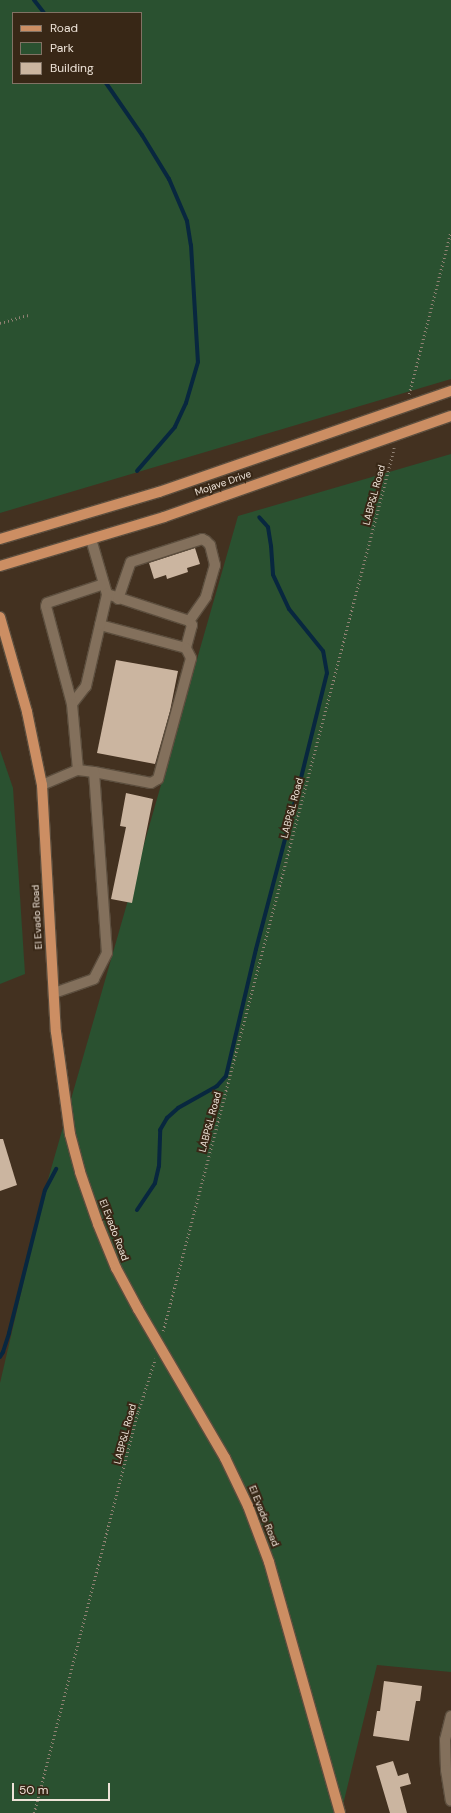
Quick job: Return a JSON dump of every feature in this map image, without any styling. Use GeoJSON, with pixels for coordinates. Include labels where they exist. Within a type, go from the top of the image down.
{"type":"FeatureCollection","features":[{"type":"Feature","properties":{"kind":"main road","name":"Mojave Drive"},"geometry":{"type":"LineString","coordinates":[[0,539],[159,492],[406,405],[451,391]]}},
{"type":"Feature","properties":{"kind":"main road","name":"Mojave Drive"},"geometry":{"type":"LineString","coordinates":[[0,566],[164,517],[451,416]]}},
{"type":"Feature","properties":{"kind":"main road","name":"El Evado Road"},"geometry":{"type":"LineString","coordinates":[[0,617],[27,712],[42,784],[56,1032],[70,1134],[80,1172],[98,1224],[116,1268],[224,1458],[259,1534],[269,1562],[340,1813]]}},
{"type":"Feature","properties":{"kind":"street"},"geometry":{"type":"LineString","coordinates":[[72,704],[86,686],[100,625],[106,590],[91,539]]}},
{"type":"Feature","properties":{"kind":"street"},"geometry":{"type":"LineString","coordinates":[[118,599],[131,562],[202,539],[210,546],[215,564],[206,597],[189,621]]}},
{"type":"Feature","properties":{"kind":"street"},"geometry":{"type":"LineString","coordinates":[[42,784],[78,770],[151,783],[158,779],[190,658],[186,648],[192,625],[189,621],[118,599],[106,590],[47,603],[46,606],[72,704],[78,770]]}},
{"type":"Feature","properties":{"kind":"street"},"geometry":{"type":"LineString","coordinates":[[100,625],[186,648]]}},
{"type":"Feature","properties":{"kind":"street"},"geometry":{"type":"LineString","coordinates":[[54,993],[94,979],[107,953],[94,772]]}},
{"type":"Feature","properties":{"kind":"street"},"geometry":{"type":"LineString","coordinates":[[451,1716],[445,1740],[451,1801]]}},
{"type":"Feature","properties":{"kind":"path"},"geometry":{"type":"LineString","coordinates":[[406,405],[451,231]]}},
{"type":"Feature","properties":{"kind":"path"},"geometry":{"type":"LineString","coordinates":[[0,323],[28,315]]}},
{"type":"Feature","properties":{"kind":"path","name":"LABP&L Road"},"geometry":{"type":"LineString","coordinates":[[34,1813],[136,1420],[159,1346],[398,434]]}},
{"type":"Feature","properties":{"kind":"green space"},"geometry":{"type":"Polygon","coordinates":[[[0,0],[451,0],[451,379],[0,513],[0,0]]]}},
{"type":"Feature","properties":{"kind":"green space"},"geometry":{"type":"Polygon","coordinates":[[[451,454],[451,1672],[377,1665],[341,1813],[0,1813],[0,1383],[45,1190],[238,516],[451,454]]]}},
{"type":"Feature","properties":{"kind":"green space"},"geometry":{"type":"Polygon","coordinates":[[[0,750],[13,788],[25,974],[0,984],[0,750]]]}},
{"type":"Feature","properties":{"kind":"building"},"geometry":{"type":"Polygon","coordinates":[[[195,548],[200,564],[187,568],[188,572],[167,579],[166,575],[154,579],[149,563],[195,548]]]}},
{"type":"Feature","properties":{"kind":"building"},"geometry":{"type":"Polygon","coordinates":[[[116,660],[178,671],[170,711],[155,764],[97,753],[116,660]]]}},
{"type":"Feature","properties":{"kind":"building"},"geometry":{"type":"Polygon","coordinates":[[[126,793],[153,799],[132,903],[111,899],[126,827],[120,826],[126,793]]]}},
{"type":"Feature","properties":{"kind":"building"},"geometry":{"type":"Polygon","coordinates":[[[0,1139],[3,1139],[17,1185],[0,1191],[0,1139]]]}},
{"type":"Feature","properties":{"kind":"building"},"geometry":{"type":"Polygon","coordinates":[[[384,1681],[422,1686],[420,1701],[416,1701],[409,1741],[373,1736],[377,1711],[380,1711],[384,1681]]]}},
{"type":"Feature","properties":{"kind":"building"},"geometry":{"type":"Polygon","coordinates":[[[393,1761],[398,1776],[408,1773],[411,1784],[400,1787],[407,1813],[390,1813],[376,1766],[393,1761]]]}},
{"type":"Feature","properties":{"kind":"waterway"},"geometry":{"type":"LineString","coordinates":[[34,0],[43,12]]}},
{"type":"Feature","properties":{"kind":"waterway"},"geometry":{"type":"LineString","coordinates":[[107,84],[142,135],[169,179],[187,221],[191,245],[198,362],[186,403],[175,427],[137,471]]}},
{"type":"Feature","properties":{"kind":"waterway"},"geometry":{"type":"LineString","coordinates":[[137,1210],[155,1183],[159,1166],[160,1130],[167,1118],[178,1108],[217,1086],[226,1076],[256,949],[327,673],[323,651],[289,609],[273,574],[268,527],[259,517]]}},
{"type":"Feature","properties":{"kind":"waterway"},"geometry":{"type":"LineString","coordinates":[[0,1357],[9,1333],[45,1190],[56,1169]]}}]}
